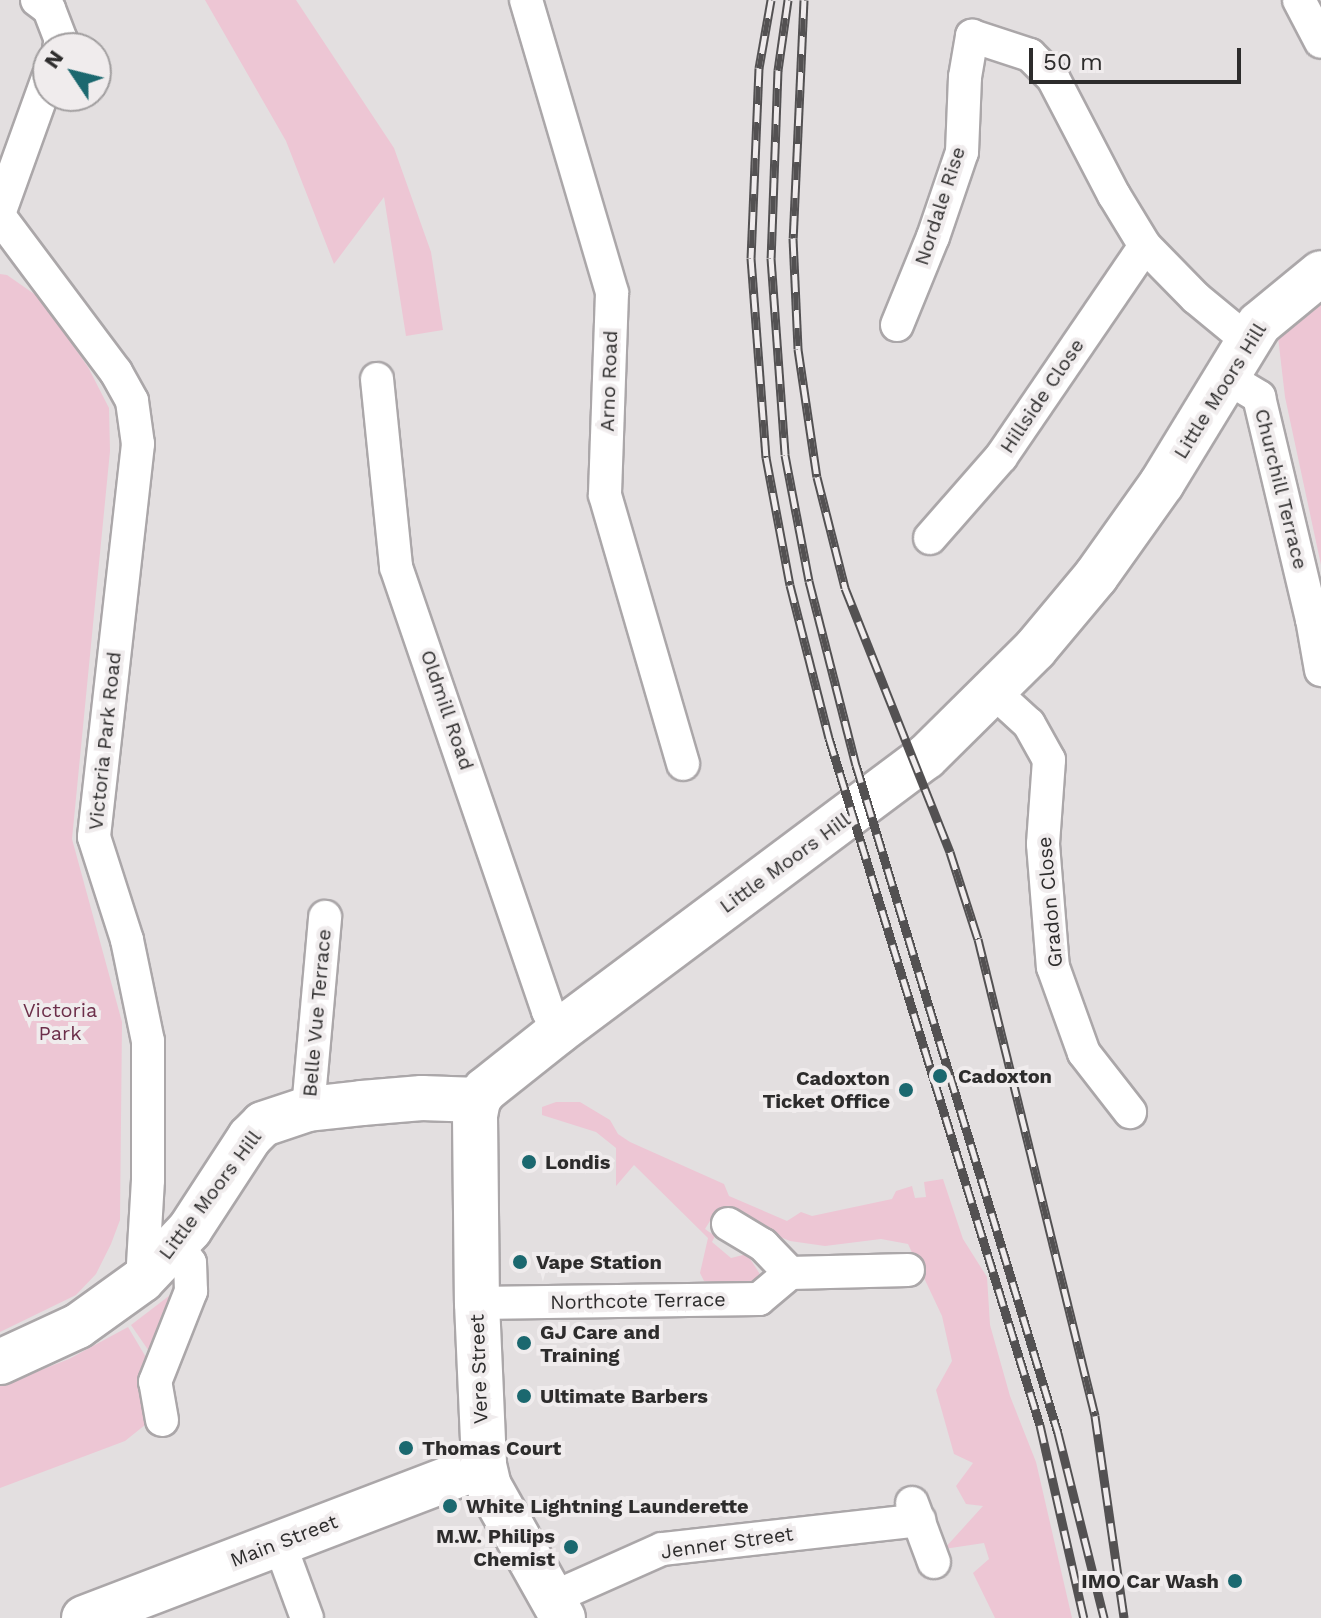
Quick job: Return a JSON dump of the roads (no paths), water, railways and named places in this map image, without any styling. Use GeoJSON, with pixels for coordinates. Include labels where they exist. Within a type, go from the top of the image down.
{"type":"FeatureCollection","features":[{"type":"Feature","properties":{"kind":"street"},"geometry":{"type":"LineString","coordinates":[[37,0],[49,9],[58,32]]}},
{"type":"Feature","properties":{"kind":"street","name":"Arno Road"},"geometry":{"type":"LineString","coordinates":[[526,0],[612,293],[605,495],[683,764]]}},
{"type":"Feature","properties":{"kind":"street"},"geometry":{"type":"LineString","coordinates":[[1299,0],[1321,42]]}},
{"type":"Feature","properties":{"kind":"street","name":"Nordale Rise"},"geometry":{"type":"LineString","coordinates":[[897,325],[933,237],[962,152],[965,77],[972,36],[1030,55],[1053,78],[1114,195],[1145,246]]}},
{"type":"Feature","properties":{"kind":"street"},"geometry":{"type":"LineString","coordinates":[[0,211],[36,112]]}},
{"type":"Feature","properties":{"kind":"street","name":"Victoria Park Road"},"geometry":{"type":"LineString","coordinates":[[0,217],[116,372],[132,401],[138,444],[94,837],[127,940],[148,1041],[148,1180],[142,1280]]}},
{"type":"Feature","properties":{"kind":"street"},"geometry":{"type":"LineString","coordinates":[[1145,246],[1196,298],[1236,358]]}},
{"type":"Feature","properties":{"kind":"street","name":"Hillside Close"},"geometry":{"type":"LineString","coordinates":[[930,538],[1001,457],[1145,246]]}},
{"type":"Feature","properties":{"kind":"street","name":"Little Moors Hill"},"geometry":{"type":"LineString","coordinates":[[142,1280],[177,1245],[250,1137],[279,1116],[308,1109],[422,1098],[478,1100],[485,1090],[558,1032],[887,788],[955,731],[994,692],[1096,576],[1162,483],[1236,358],[1271,311],[1321,273]]}},
{"type":"Feature","properties":{"kind":"street","name":"Churchill Terrace"},"geometry":{"type":"LineString","coordinates":[[1236,358],[1259,397],[1317,620],[1321,670]]}},
{"type":"Feature","properties":{"kind":"street","name":"Oldmill Road"},"geometry":{"type":"LineString","coordinates":[[377,379],[396,567],[548,1011],[558,1032]]}},
{"type":"Feature","properties":{"kind":"street","name":"Gradon Close"},"geometry":{"type":"LineString","coordinates":[[994,692],[1029,724],[1049,760],[1043,844],[1053,967],[1084,1053],[1130,1112]]}},
{"type":"Feature","properties":{"kind":"street","name":"Belle Vue Terrace"},"geometry":{"type":"LineString","coordinates":[[308,1109],[325,917]]}},
{"type":"Feature","properties":{"kind":"street","name":"Vere Street"},"geometry":{"type":"LineString","coordinates":[[478,1100],[475,1116],[477,1303],[484,1465],[489,1486],[557,1608]]}},
{"type":"Feature","properties":{"kind":"street"},"geometry":{"type":"LineString","coordinates":[[728,1224],[763,1245],[790,1273],[908,1270]]}},
{"type":"Feature","properties":{"kind":"street"},"geometry":{"type":"LineString","coordinates":[[162,1420],[155,1382],[191,1291],[190,1263],[177,1245]]}},
{"type":"Feature","properties":{"kind":"street","name":"Northcote Terrace"},"geometry":{"type":"LineString","coordinates":[[477,1303],[759,1299],[790,1273]]}},
{"type":"Feature","properties":{"kind":"street"},"geometry":{"type":"LineString","coordinates":[[0,1362],[78,1326],[142,1280]]}},
{"type":"Feature","properties":{"kind":"street","name":"Main Street"},"geometry":{"type":"LineString","coordinates":[[84,1618],[484,1465]]}},
{"type":"Feature","properties":{"kind":"street","name":"Jenner Street"},"geometry":{"type":"LineString","coordinates":[[557,1608],[662,1549],[913,1513],[934,1562]]}},
{"type":"Feature","properties":{"kind":"street"},"geometry":{"type":"LineString","coordinates":[[279,1542],[307,1618]]}},
{"type":"Feature","properties":{"kind":"railway"},"geometry":{"type":"LineString","coordinates":[[771,0],[759,68],[751,258],[766,457],[790,585],[829,738],[1040,1425],[1084,1618]]}},
{"type":"Feature","properties":{"kind":"railway"},"geometry":{"type":"LineString","coordinates":[[788,0],[778,70],[771,258],[785,455],[809,581],[856,765],[1058,1433],[1104,1618]]}},
{"type":"Feature","properties":{"kind":"railway"},"geometry":{"type":"LineString","coordinates":[[804,0],[793,238],[798,349],[817,477],[845,588],[950,852],[978,939],[1095,1416],[1124,1618]]}},
{"type":"Feature","properties":{"kind":"place","name":"Cadoxton"},"geometry":{"type":"Point","coordinates":[940,1076]}},
{"type":"Feature","properties":{"kind":"place","name":"Cadoxton Ticket Office"},"geometry":{"type":"Point","coordinates":[906,1090]}},
{"type":"Feature","properties":{"kind":"place","name":"Londis"},"geometry":{"type":"Point","coordinates":[529,1162]}},
{"type":"Feature","properties":{"kind":"place","name":"Vape Station"},"geometry":{"type":"Point","coordinates":[520,1262]}},
{"type":"Feature","properties":{"kind":"place","name":"GJ Care and Training"},"geometry":{"type":"Point","coordinates":[524,1343]}},
{"type":"Feature","properties":{"kind":"place","name":"Ultimate Barbers"},"geometry":{"type":"Point","coordinates":[524,1396]}},
{"type":"Feature","properties":{"kind":"place","name":"Thomas Court"},"geometry":{"type":"Point","coordinates":[406,1448]}},
{"type":"Feature","properties":{"kind":"place","name":"White Lightning Launderette"},"geometry":{"type":"Point","coordinates":[450,1506]}},
{"type":"Feature","properties":{"kind":"place","name":"M.W. Philips Chemist"},"geometry":{"type":"Point","coordinates":[571,1547]}},
{"type":"Feature","properties":{"kind":"place","name":"IMO Car Wash"},"geometry":{"type":"Point","coordinates":[1235,1581]}},
{"type":"Feature","properties":{"kind":"park label","name":"Victoria Park"},"geometry":{"type":"Point","coordinates":[60,1022]}}]}
